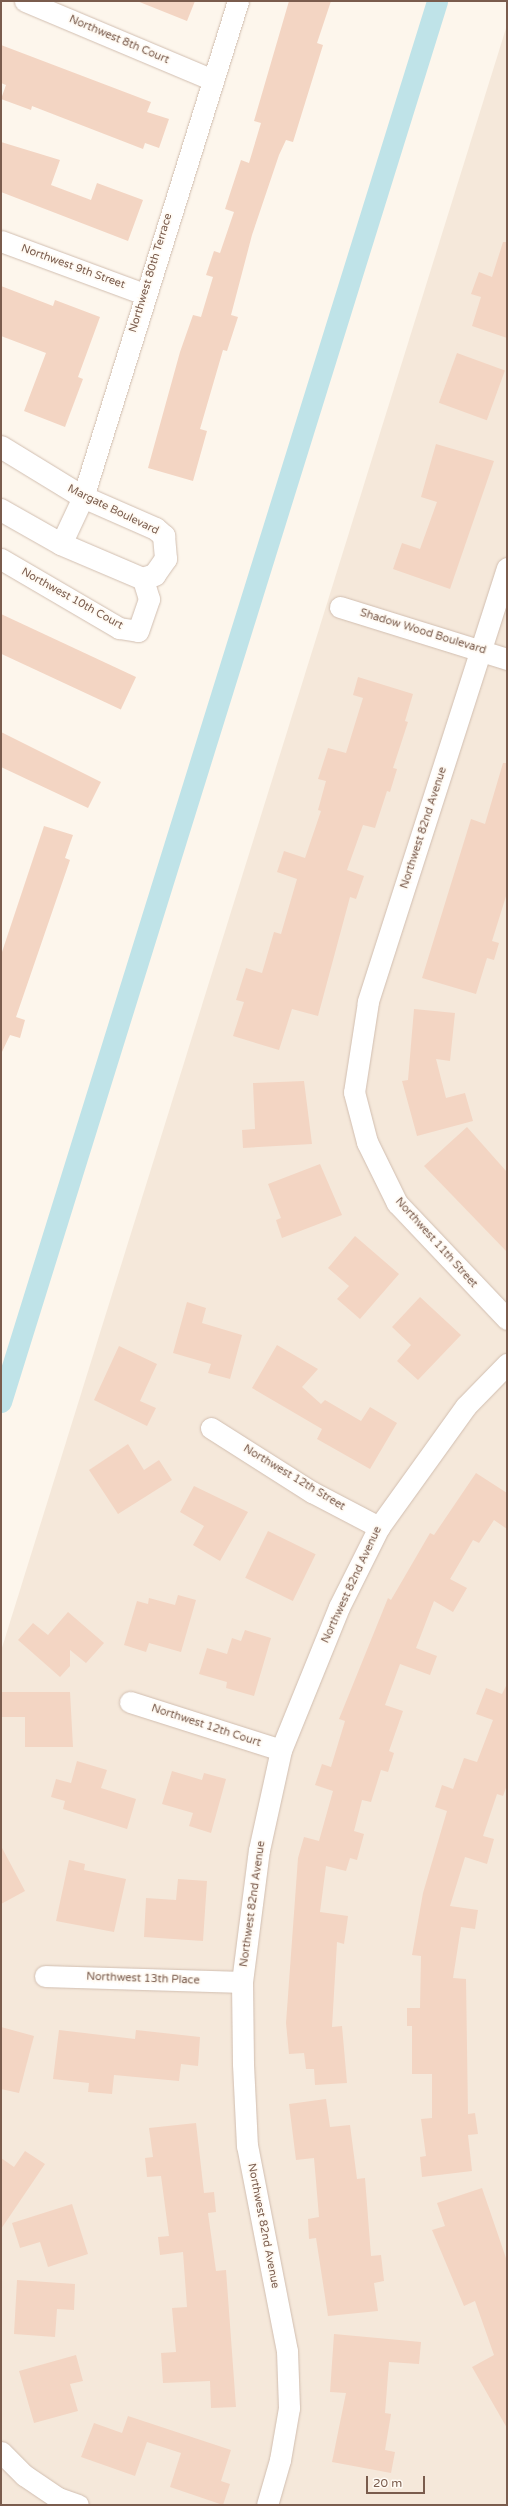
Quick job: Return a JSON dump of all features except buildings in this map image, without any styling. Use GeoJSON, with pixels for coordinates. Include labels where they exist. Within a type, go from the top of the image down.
{"type":"FeatureCollection","features":[{"type":"Feature","properties":{"kind":"street","name":"Northwest 8th Court"},"geometry":{"type":"LineString","coordinates":[[25,1],[213,80]]}},
{"type":"Feature","properties":{"kind":"street","name":"Northwest 80th Terrace"},"geometry":{"type":"LineString","coordinates":[[61,544],[83,497],[144,294],[238,1]]}},
{"type":"Feature","properties":{"kind":"street","name":"Northwest 9th Street"},"geometry":{"type":"LineString","coordinates":[[1,241],[144,294]]}},
{"type":"Feature","properties":{"kind":"street","name":"Margate Boulevard"},"geometry":{"type":"LineString","coordinates":[[1,447],[83,497],[156,529],[164,536],[167,552],[163,565],[156,575],[143,579]]}},
{"type":"Feature","properties":{"kind":"street"},"geometry":{"type":"LineString","coordinates":[[1,510],[61,544],[143,579]]}},
{"type":"Feature","properties":{"kind":"street","name":"Northwest 10th Court"},"geometry":{"type":"LineString","coordinates":[[1,559],[120,628],[138,631],[149,598],[143,579]]}},
{"type":"Feature","properties":{"kind":"street","name":"Northwest 82nd Avenue"},"geometry":{"type":"LineString","coordinates":[[354,1092],[368,1002],[482,650],[507,568]]}},
{"type":"Feature","properties":{"kind":"street","name":"Shadow Wood Boulevard"},"geometry":{"type":"LineString","coordinates":[[340,607],[507,659]]}},
{"type":"Feature","properties":{"kind":"street","name":"Northwest 11th Street"},"geometry":{"type":"LineString","coordinates":[[354,1092],[367,1142],[397,1203],[507,1319]]}},
{"type":"Feature","properties":{"kind":"street","name":"Northwest 82nd Avenue"},"geometry":{"type":"LineString","coordinates":[[267,2505],[280,2460],[289,2408],[287,2351],[248,2146],[242,1982],[259,1850],[281,1750],[339,1607],[378,1527],[466,1406],[507,1364]]}},
{"type":"Feature","properties":{"kind":"street","name":"Northwest 12th Street"},"geometry":{"type":"LineString","coordinates":[[211,1428],[312,1492],[378,1527]]}},
{"type":"Feature","properties":{"kind":"street","name":"Northwest 12th Court"},"geometry":{"type":"LineString","coordinates":[[130,1702],[281,1750]]}},
{"type":"Feature","properties":{"kind":"street","name":"Northwest 13th Place"},"geometry":{"type":"LineString","coordinates":[[45,1976],[242,1982]]}},
{"type":"Feature","properties":{"kind":"street"},"geometry":{"type":"LineString","coordinates":[[1,2452],[24,2475],[58,2498],[78,2505]]}},
{"type":"Feature","properties":{"kind":"shaded area"},"geometry":{"type":"Polygon","coordinates":[[[507,25],[507,2505],[1,2505],[1,1651],[507,25]]]}},
{"type":"Feature","properties":{"kind":"waterway"},"geometry":{"type":"LineString","coordinates":[[1,1402],[437,1]]}}]}
